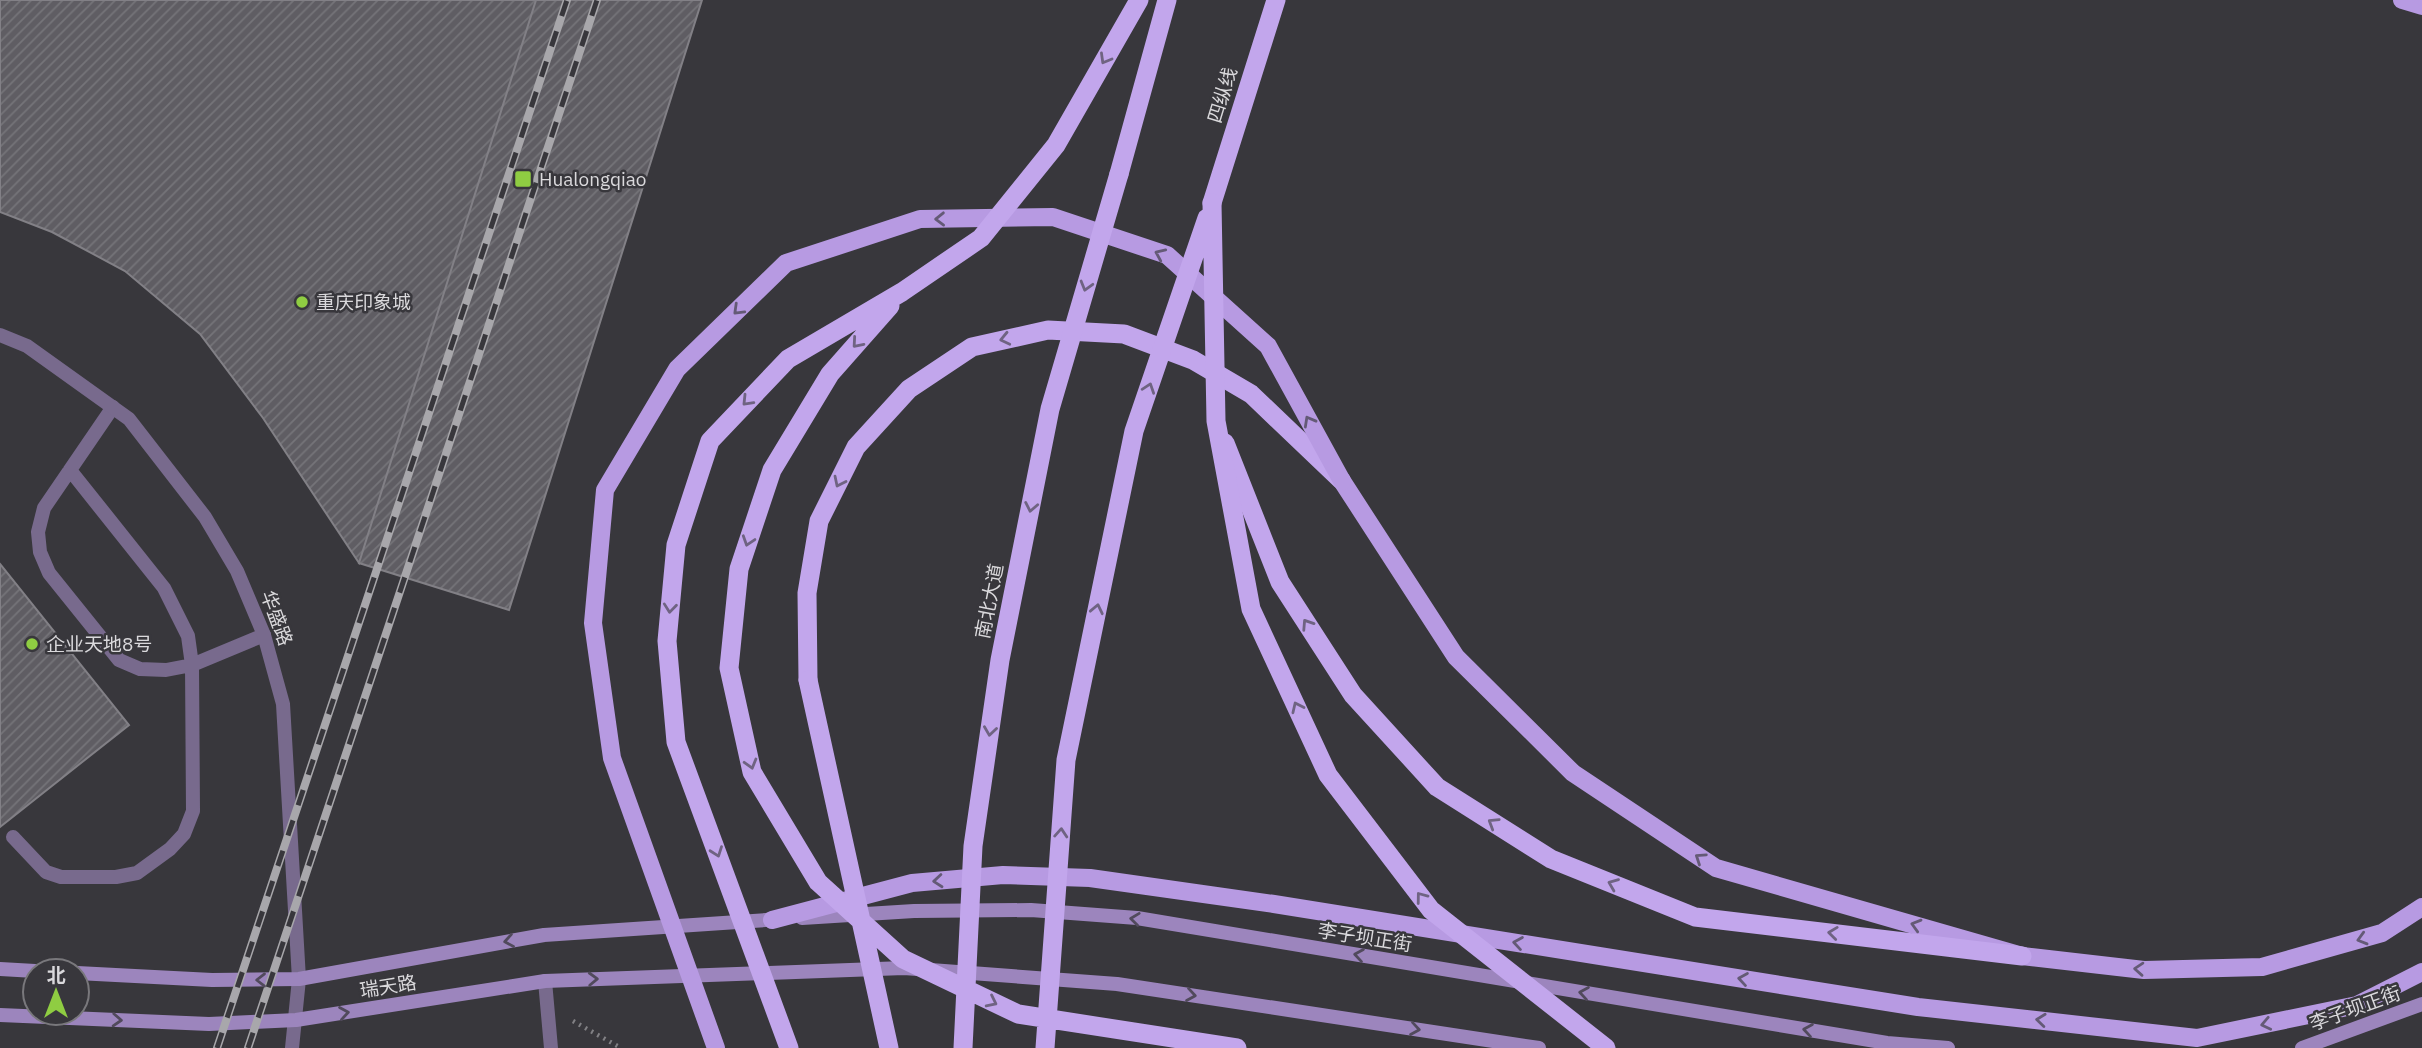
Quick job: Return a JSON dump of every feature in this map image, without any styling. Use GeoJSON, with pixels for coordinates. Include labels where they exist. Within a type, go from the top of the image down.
{"type":"FeatureCollection","features":[{"type":"Feature","properties":{"kind":"highway"},"geometry":{"type":"LineString","coordinates":[[789,1048],[676,742],[667,641],[676,545],[709,441],[788,359],[902,292],[981,238],[1056,145],[1139,0]]}},
{"type":"Feature","properties":{"kind":"highway","name":"南北大道"},"geometry":{"type":"LineString","coordinates":[[963,1048],[973,846],[1000,660],[1050,409],[1167,0]]}},
{"type":"Feature","properties":{"kind":"highway","name":"四纵线"},"geometry":{"type":"LineString","coordinates":[[1212,203],[1276,0]]}},
{"type":"Feature","properties":{"kind":"highway"},"geometry":{"type":"LineString","coordinates":[[1212,203],[1216,421],[1251,609],[1328,775],[1431,911],[1606,1048]]}},
{"type":"Feature","properties":{"kind":"highway"},"geometry":{"type":"LineString","coordinates":[[1045,1048],[1066,760],[1134,431],[1212,203]]}},
{"type":"Feature","properties":{"kind":"highway"},"geometry":{"type":"LineString","coordinates":[[902,292],[830,374],[772,470],[739,569],[729,668],[752,772],[818,881],[903,959],[1018,1014],[1237,1048]]}},
{"type":"Feature","properties":{"kind":"highway"},"geometry":{"type":"LineString","coordinates":[[889,1048],[808,680],[807,593],[819,521],[856,447],[909,389],[972,347],[1048,330],[1124,334],[1193,360],[1251,394],[1342,481]]}},
{"type":"Feature","properties":{"kind":"highway"},"geometry":{"type":"LineString","coordinates":[[1216,421],[1280,582],[1353,695],[1437,787],[1551,859],[1695,916],[2022,956]]}},
{"type":"Feature","properties":{"kind":"main road"},"geometry":{"type":"LineString","coordinates":[[2402,0],[2422,6]]}},
{"type":"Feature","properties":{"kind":"main road"},"geometry":{"type":"LineString","coordinates":[[716,1048],[612,758],[593,623],[605,490],[677,369],[786,263],[920,219],[1053,217],[1167,255],[1268,346],[1342,481],[1456,657],[1573,773],[1716,868],[2022,956],[2144,970],[2262,967],[2382,933],[2422,907]]}},
{"type":"Feature","properties":{"kind":"main road"},"geometry":{"type":"LineString","coordinates":[[772,920],[912,883],[1003,876],[1090,878],[1274,904],[1918,1006],[2197,1038],[2357,1005],[2422,972]]}},
{"type":"Feature","properties":{"kind":"main road","name":"李子坝正街"},"geometry":{"type":"LineString","coordinates":[[772,920],[914,911],[1031,910],[1137,918],[1887,1043],[1948,1048]]}},
{"type":"Feature","properties":{"kind":"main road","name":"瑞天路"},"geometry":{"type":"LineString","coordinates":[[91,974],[212,980],[299,979],[544,935],[772,920]]}},
{"type":"Feature","properties":{"kind":"main road","name":"瑞天路"},"geometry":{"type":"LineString","coordinates":[[0,1014],[209,1024],[296,1020],[545,981],[904,968],[1117,984],[1539,1048]]}},
{"type":"Feature","properties":{"kind":"main road"},"geometry":{"type":"LineString","coordinates":[[0,970],[21,971]]}},
{"type":"Feature","properties":{"kind":"main road","name":"李子坝正街"},"geometry":{"type":"LineString","coordinates":[[2302,1048],[2422,1004]]}},
{"type":"Feature","properties":{"kind":"street","name":"华盛路"},"geometry":{"type":"LineString","coordinates":[[0,335],[27,346],[129,419],[205,517],[237,571],[264,635],[284,704],[299,979],[292,1048]]}},
{"type":"Feature","properties":{"kind":"street"},"geometry":{"type":"LineString","coordinates":[[113,407],[44,508],[38,532],[40,552],[49,573],[119,660],[140,669],[166,670],[192,665],[264,635]]}},
{"type":"Feature","properties":{"kind":"street"},"geometry":{"type":"LineString","coordinates":[[13,837],[46,872],[61,877],[116,877],[137,873],[170,849],[184,834],[193,811],[192,665],[188,636],[164,588],[70,470]]}},
{"type":"Feature","properties":{"kind":"street"},"geometry":{"type":"LineString","coordinates":[[545,981],[551,1048]]}},
{"type":"Feature","properties":{"kind":"path"},"geometry":{"type":"LineString","coordinates":[[547,1007],[621,1048]]}},
{"type":"Feature","properties":{"kind":"building","name":"重庆印象城"},"geometry":{"type":"Polygon","coordinates":[[[0,0],[536,0],[359,563],[263,418],[200,334],[125,271],[52,232],[0,212],[0,0]]]}},
{"type":"Feature","properties":{"kind":"building","name":"Hualongqiao"},"geometry":{"type":"Polygon","coordinates":[[[536,0],[702,0],[509,610],[359,563],[536,0]]]}},
{"type":"Feature","properties":{"kind":"building","name":"企业天地8号"},"geometry":{"type":"Polygon","coordinates":[[[0,564],[129,725],[0,827],[0,564]]]}},
{"type":"Feature","properties":{"kind":"railway"},"geometry":{"type":"LineString","coordinates":[[217,1048],[567,0]]}},
{"type":"Feature","properties":{"kind":"railway"},"geometry":{"type":"LineString","coordinates":[[248,1048],[597,0]]}},
{"type":"Feature","properties":{"kind":"place","name":"Hualongqiao"},"geometry":{"type":"Point","coordinates":[523,179]}},
{"type":"Feature","properties":{"kind":"place","name":"重庆印象城"},"geometry":{"type":"Point","coordinates":[302,302]}},
{"type":"Feature","properties":{"kind":"place","name":"企业天地8号"},"geometry":{"type":"Point","coordinates":[32,644]}}]}
